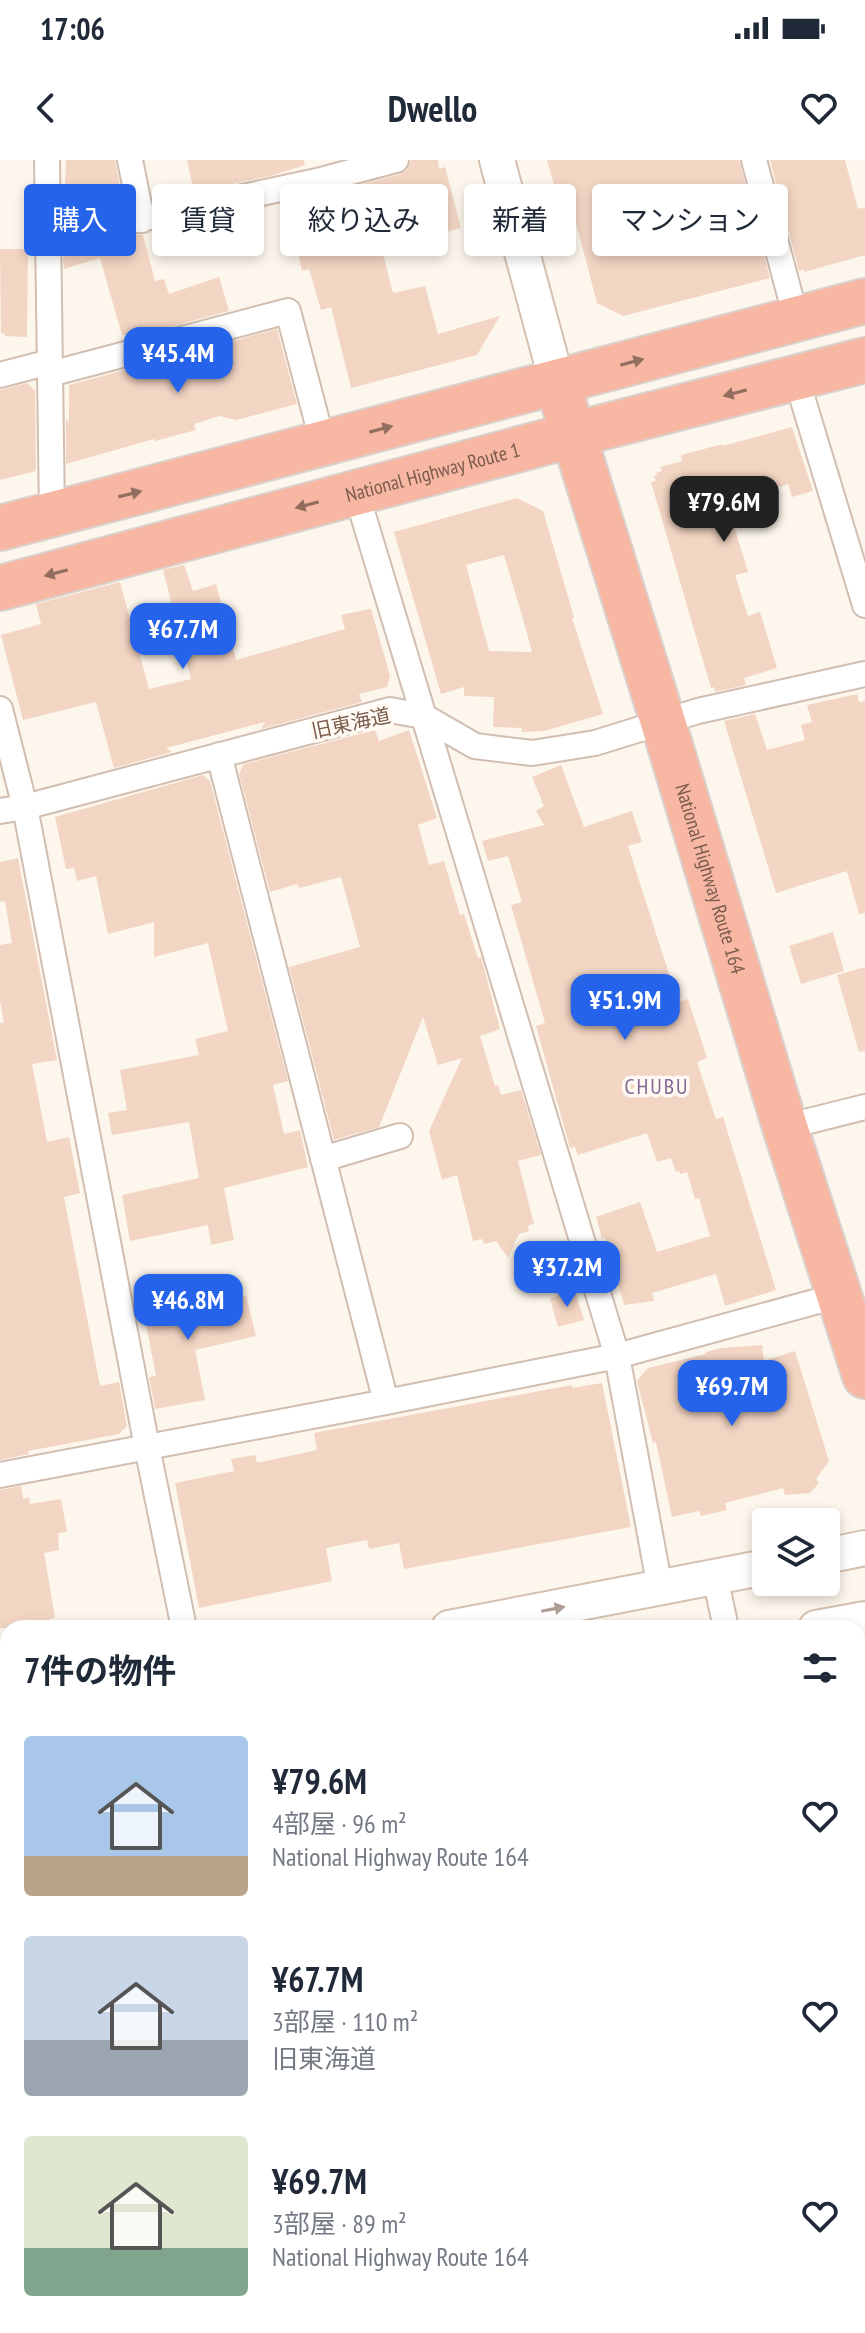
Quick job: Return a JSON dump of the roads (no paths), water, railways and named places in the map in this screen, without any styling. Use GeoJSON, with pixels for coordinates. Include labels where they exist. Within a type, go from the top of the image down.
{"type":"FeatureCollection","features":[{"type":"Feature","properties":{"kind":"highway"},"geometry":{"type":"LineString","coordinates":[[0,528],[865,301]]}},
{"type":"Feature","properties":{"kind":"highway","name":"National Highway Route 1"},"geometry":{"type":"LineString","coordinates":[[0,588],[865,360]]}},
{"type":"Feature","properties":{"kind":"highway","name":"National Highway Route 164"},"geometry":{"type":"LineString","coordinates":[[557,382],[785,1127],[865,1376]]}},
{"type":"Feature","properties":{"kind":"street"},"geometry":{"type":"LineString","coordinates":[[47,160],[47,184]]}},
{"type":"Feature","properties":{"kind":"street"},"geometry":{"type":"LineString","coordinates":[[130,160],[142,220]]}},
{"type":"Feature","properties":{"kind":"street"},"geometry":{"type":"LineString","coordinates":[[136,221],[396,160]]}},
{"type":"Feature","properties":{"kind":"street"},"geometry":{"type":"LineString","coordinates":[[497,160],[557,382]]}},
{"type":"Feature","properties":{"kind":"street"},"geometry":{"type":"LineString","coordinates":[[754,160],[796,318]]}},
{"type":"Feature","properties":{"kind":"street"},"geometry":{"type":"LineString","coordinates":[[48,256],[52,514]]}},
{"type":"Feature","properties":{"kind":"street"},"geometry":{"type":"LineString","coordinates":[[0,375],[50,368],[288,311],[323,444]]}},
{"type":"Feature","properties":{"kind":"street"},"geometry":{"type":"LineString","coordinates":[[796,377],[865,605]]}},
{"type":"Feature","properties":{"kind":"street"},"geometry":{"type":"LineString","coordinates":[[356,492],[617,1356],[660,1588]]}},
{"type":"Feature","properties":{"kind":"street","name":"旧東海道"},"geometry":{"type":"LineString","coordinates":[[0,811],[390,710],[423,716],[475,746],[532,753],[595,743],[698,711],[865,674]]}},
{"type":"Feature","properties":{"kind":"street"},"geometry":{"type":"LineString","coordinates":[[0,709],[25,807],[182,1620]]}},
{"type":"Feature","properties":{"kind":"street"},"geometry":{"type":"LineString","coordinates":[[219,755],[386,1402]]}},
{"type":"Feature","properties":{"kind":"street"},"geometry":{"type":"LineString","coordinates":[[785,1127],[865,1107]]}},
{"type":"Feature","properties":{"kind":"street"},"geometry":{"type":"LineString","coordinates":[[323,1159],[400,1136]]}},
{"type":"Feature","properties":{"kind":"street"},"geometry":{"type":"LineString","coordinates":[[0,1475],[617,1356],[840,1295]]}},
{"type":"Feature","properties":{"kind":"street"},"geometry":{"type":"LineString","coordinates":[[840,1553],[865,1548]]}},
{"type":"Feature","properties":{"kind":"street"},"geometry":{"type":"LineString","coordinates":[[491,1620],[752,1570]]}},
{"type":"Feature","properties":{"kind":"street"},"geometry":{"type":"LineString","coordinates":[[715,1577],[724,1620]]}},
{"type":"Feature","properties":{"kind":"district","name":"CHUBU"},"geometry":{"type":"Point","coordinates":[657,1086]}}]}
